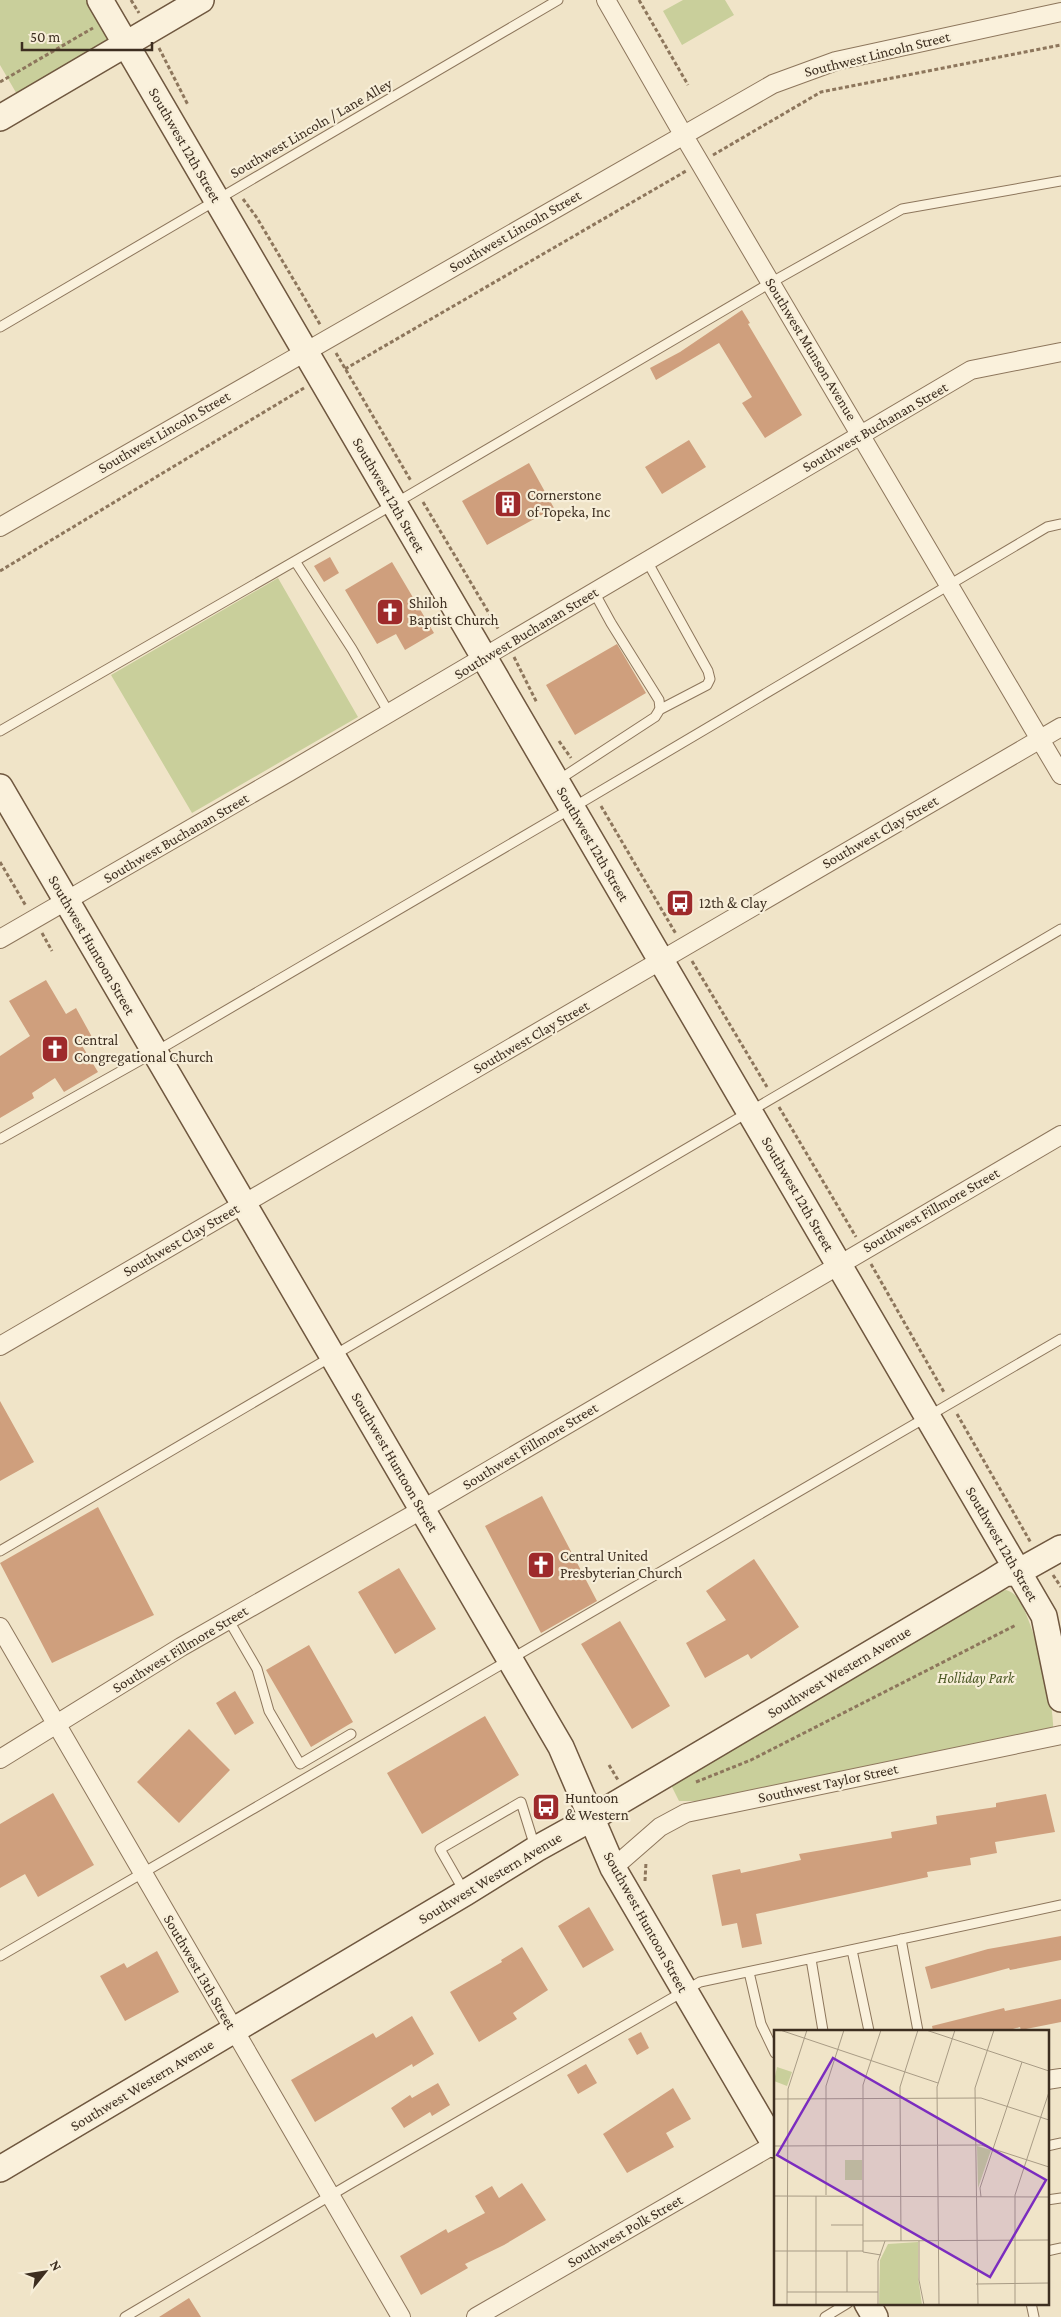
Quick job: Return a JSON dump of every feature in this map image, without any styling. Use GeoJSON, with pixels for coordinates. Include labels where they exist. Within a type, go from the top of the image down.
{"type":"FeatureCollection","features":[{"type":"Feature","properties":{"kind":"main road"},"geometry":{"type":"LineString","coordinates":[[0,118],[201,0]]}},
{"type":"Feature","properties":{"kind":"main road","name":"Southwest 12th Street"},"geometry":{"type":"LineString","coordinates":[[106,9],[1044,1616],[1061,1699]]}},
{"type":"Feature","properties":{"kind":"main road","name":"Southwest Huntoon Street"},"geometry":{"type":"LineString","coordinates":[[0,788],[561,1747],[613,1868],[774,2143]]}},
{"type":"Feature","properties":{"kind":"main road","name":"Southwest Western Avenue"},"geometry":{"type":"LineString","coordinates":[[0,2169],[536,1849],[628,1797],[1004,1574],[1018,1572],[1051,1554]]}},
{"type":"Feature","properties":{"kind":"main road"},"geometry":{"type":"LineString","coordinates":[[868,2304],[875,2317]]}},
{"type":"Feature","properties":{"kind":"street","name":"Southwest Munson Avenue"},"geometry":{"type":"LineString","coordinates":[[606,0],[684,136],[772,282],[1061,775]]}},
{"type":"Feature","properties":{"kind":"street","name":"Southwest Lincoln Street"},"geometry":{"type":"LineString","coordinates":[[0,527],[773,84],[828,63],[1061,12]]}},
{"type":"Feature","properties":{"kind":"street","name":"Southwest Buchanan Street"},"geometry":{"type":"LineString","coordinates":[[0,939],[389,713],[971,370],[1061,352]]}},
{"type":"Feature","properties":{"kind":"street","name":"Southwest Clay Street"},"geometry":{"type":"LineString","coordinates":[[0,1346],[1061,726]]}},
{"type":"Feature","properties":{"kind":"street","name":"Southwest Fillmore Street"},"geometry":{"type":"LineString","coordinates":[[0,1759],[228,1619],[423,1509],[1061,1135]]}},
{"type":"Feature","properties":{"kind":"street","name":"Southwest 13th Street"},"geometry":{"type":"LineString","coordinates":[[0,1627],[401,2317]]}},
{"type":"Feature","properties":{"kind":"street","name":"Southwest Taylor Street"},"geometry":{"type":"LineString","coordinates":[[613,1868],[660,1827],[686,1813],[1061,1734]]}},
{"type":"Feature","properties":{"kind":"street"},"geometry":{"type":"LineString","coordinates":[[1048,2080],[1061,2078]]}},
{"type":"Feature","properties":{"kind":"street","name":"Southwest Polk Street"},"geometry":{"type":"LineString","coordinates":[[476,2317],[774,2146]]}},
{"type":"Feature","properties":{"kind":"lane","name":"Southwest Lincoln / Lane Alley"},"geometry":{"type":"LineString","coordinates":[[0,328],[216,199],[558,0]]}},
{"type":"Feature","properties":{"kind":"lane"},"geometry":{"type":"LineString","coordinates":[[0,731],[394,504],[772,282],[902,209],[1061,180]]}},
{"type":"Feature","properties":{"kind":"lane"},"geometry":{"type":"LineString","coordinates":[[0,1139],[155,1052],[950,586],[1047,527],[1061,524]]}},
{"type":"Feature","properties":{"kind":"lane"},"geometry":{"type":"LineString","coordinates":[[295,561],[352,649],[389,713]]}},
{"type":"Feature","properties":{"kind":"lane"},"geometry":{"type":"LineString","coordinates":[[647,561],[708,671],[710,679],[707,685],[659,710]]}},
{"type":"Feature","properties":{"kind":"lane"},"geometry":{"type":"LineString","coordinates":[[557,781],[655,717],[659,710],[659,700],[594,592]]}},
{"type":"Feature","properties":{"kind":"lane"},"geometry":{"type":"LineString","coordinates":[[0,1551],[1061,930]]}},
{"type":"Feature","properties":{"kind":"lane"},"geometry":{"type":"LineString","coordinates":[[0,1956],[142,1872],[511,1661],[1061,1339]]}},
{"type":"Feature","properties":{"kind":"lane"},"geometry":{"type":"LineString","coordinates":[[228,1619],[257,1669],[269,1711],[300,1764],[351,1734]]}},
{"type":"Feature","properties":{"kind":"lane"},"geometry":{"type":"LineString","coordinates":[[465,1893],[440,1849],[521,1802],[536,1849]]}},
{"type":"Feature","properties":{"kind":"lane"},"geometry":{"type":"LineString","coordinates":[[125,2317],[700,1982],[1061,1905]]}},
{"type":"Feature","properties":{"kind":"lane"},"geometry":{"type":"LineString","coordinates":[[901,1939],[918,2030]]}},
{"type":"Feature","properties":{"kind":"lane"},"geometry":{"type":"LineString","coordinates":[[852,1950],[869,2030]]}},
{"type":"Feature","properties":{"kind":"lane"},"geometry":{"type":"LineString","coordinates":[[811,1958],[823,2030]]}},
{"type":"Feature","properties":{"kind":"lane"},"geometry":{"type":"LineString","coordinates":[[749,1972],[761,2024],[774,2051]]}},
{"type":"Feature","properties":{"kind":"lane"},"geometry":{"type":"LineString","coordinates":[[1048,2146],[1061,2143]]}},
{"type":"Feature","properties":{"kind":"lane"},"geometry":{"type":"LineString","coordinates":[[1048,2200],[1061,2198]]}},
{"type":"Feature","properties":{"kind":"lane"},"geometry":{"type":"LineString","coordinates":[[1048,2251],[1061,2248]]}},
{"type":"Feature","properties":{"kind":"lane"},"geometry":{"type":"LineString","coordinates":[[825,2317],[846,2304]]}},
{"type":"Feature","properties":{"kind":"lane"},"geometry":{"type":"LineString","coordinates":[[1031,2304],[1034,2317]]}},
{"type":"Feature","properties":{"kind":"path"},"geometry":{"type":"LineString","coordinates":[[639,0],[688,85]]}},
{"type":"Feature","properties":{"kind":"path"},"geometry":{"type":"LineString","coordinates":[[0,82],[106,9],[134,3]]}},
{"type":"Feature","properties":{"kind":"path"},"geometry":{"type":"LineString","coordinates":[[0,570],[343,366]]}},
{"type":"Feature","properties":{"kind":"path"},"geometry":{"type":"LineString","coordinates":[[882,1282],[951,1403],[1051,1554],[1061,1587]]}},
{"type":"Feature","properties":{"kind":"path"},"geometry":{"type":"LineString","coordinates":[[688,1786],[751,1760],[1016,1625]]}},
{"type":"Feature","properties":{"kind":"path"},"geometry":{"type":"LineString","coordinates":[[609,1765],[628,1797]]}},
{"type":"Feature","properties":{"kind":"path"},"geometry":{"type":"LineString","coordinates":[[644,1841],[645,1882]]}},
{"type":"Feature","properties":{"kind":"green space"},"geometry":{"type":"Polygon","coordinates":[[[0,0],[87,0],[107,33],[108,42],[18,96],[0,65],[0,0]]]}},
{"type":"Feature","properties":{"kind":"green space"},"geometry":{"type":"Polygon","coordinates":[[[683,0],[725,0],[734,15],[682,45],[663,11],[683,0]]]}},
{"type":"Feature","properties":{"kind":"green space"},"geometry":{"type":"Polygon","coordinates":[[[278,578],[358,717],[192,813],[111,675],[278,578]]]}},
{"type":"Feature","properties":{"kind":"green space","name":"Holliday Park"},"geometry":{"type":"Polygon","coordinates":[[[1006,1590],[1015,1595],[1022,1605],[1035,1638],[1050,1699],[1053,1727],[698,1801],[679,1801],[671,1785],[997,1592],[1006,1590]]]}},
{"type":"Feature","properties":{"kind":"building"},"geometry":{"type":"Polygon","coordinates":[[[742,310],[750,323],[748,324],[802,415],[765,438],[742,403],[752,397],[719,343],[656,380],[650,368],[680,352],[742,310]]]}},
{"type":"Feature","properties":{"kind":"building"},"geometry":{"type":"Polygon","coordinates":[[[689,440],[706,467],[662,494],[645,467],[689,440]]]}},
{"type":"Feature","properties":{"kind":"building","name":"Cornerstone of Topeka, Inc"},"geometry":{"type":"Polygon","coordinates":[[[529,463],[554,508],[487,545],[462,501],[529,463]]]}},
{"type":"Feature","properties":{"kind":"building"},"geometry":{"type":"Polygon","coordinates":[[[330,557],[339,573],[324,582],[314,566],[330,557]]]}},
{"type":"Feature","properties":{"kind":"building","name":"Shiloh Baptist Church"},"geometry":{"type":"Polygon","coordinates":[[[392,562],[434,633],[405,650],[396,634],[377,644],[345,590],[392,562]]]}},
{"type":"Feature","properties":{"kind":"building"},"geometry":{"type":"Polygon","coordinates":[[[617,644],[646,693],[575,735],[546,685],[617,644]]]}},
{"type":"Feature","properties":{"kind":"building","name":"Central Congregational Church"},"geometry":{"type":"Polygon","coordinates":[[[46,980],[66,1014],[76,1008],[92,1037],[81,1044],[98,1072],[64,1092],[55,1078],[32,1093],[34,1098],[0,1118],[0,1056],[30,1036],[9,1001],[46,980]]]}},
{"type":"Feature","properties":{"kind":"building"},"geometry":{"type":"Polygon","coordinates":[[[0,1401],[34,1462],[0,1481],[0,1401]]]}},
{"type":"Feature","properties":{"kind":"building","name":"Central United Presbyterian Church"},"geometry":{"type":"Polygon","coordinates":[[[542,1496],[597,1601],[541,1633],[485,1526],[542,1496]]]}},
{"type":"Feature","properties":{"kind":"building"},"geometry":{"type":"Polygon","coordinates":[[[98,1507],[154,1615],[52,1663],[0,1563],[98,1507]]]}},
{"type":"Feature","properties":{"kind":"building"},"geometry":{"type":"Polygon","coordinates":[[[754,1559],[799,1627],[751,1659],[748,1654],[705,1678],[686,1643],[726,1620],[706,1591],[754,1559]]]}},
{"type":"Feature","properties":{"kind":"building"},"geometry":{"type":"Polygon","coordinates":[[[399,1568],[436,1629],[395,1654],[358,1592],[399,1568]]]}},
{"type":"Feature","properties":{"kind":"building"},"geometry":{"type":"Polygon","coordinates":[[[620,1621],[670,1706],[632,1729],[581,1644],[620,1621]]]}},
{"type":"Feature","properties":{"kind":"building"},"geometry":{"type":"Polygon","coordinates":[[[309,1645],[353,1722],[311,1747],[266,1670],[309,1645]]]}},
{"type":"Feature","properties":{"kind":"building"},"geometry":{"type":"Polygon","coordinates":[[[235,1691],[254,1723],[235,1735],[216,1703],[235,1691]]]}},
{"type":"Feature","properties":{"kind":"building"},"geometry":{"type":"Polygon","coordinates":[[[485,1716],[519,1775],[422,1834],[387,1773],[485,1716]]]}},
{"type":"Feature","properties":{"kind":"building"},"geometry":{"type":"Polygon","coordinates":[[[189,1729],[230,1770],[179,1823],[137,1782],[189,1729]]]}},
{"type":"Feature","properties":{"kind":"building"},"geometry":{"type":"Polygon","coordinates":[[[53,1793],[94,1865],[38,1897],[25,1874],[0,1888],[0,1824],[53,1793]]]}},
{"type":"Feature","properties":{"kind":"building"},"geometry":{"type":"Polygon","coordinates":[[[1046,1794],[1055,1832],[995,1842],[997,1853],[970,1858],[971,1865],[927,1872],[928,1877],[756,1914],[762,1944],[742,1948],[737,1923],[722,1926],[712,1875],[740,1869],[741,1873],[801,1860],[799,1854],[892,1838],[891,1832],[937,1824],[936,1816],[996,1807],[996,1803],[1046,1794]]]}},
{"type":"Feature","properties":{"kind":"building"},"geometry":{"type":"Polygon","coordinates":[[[589,1907],[614,1950],[583,1968],[558,1926],[589,1907]]]}},
{"type":"Feature","properties":{"kind":"building"},"geometry":{"type":"Polygon","coordinates":[[[1061,1936],[1061,1960],[1010,1970],[1009,1968],[931,1989],[925,1967],[988,1949],[1061,1936]]]}},
{"type":"Feature","properties":{"kind":"building"},"geometry":{"type":"Polygon","coordinates":[[[522,1947],[548,1990],[513,2013],[517,2019],[479,2042],[450,1992],[502,1962],[501,1960],[522,1947]]]}},
{"type":"Feature","properties":{"kind":"building"},"geometry":{"type":"Polygon","coordinates":[[[157,1951],[179,1992],[125,2021],[100,1976],[124,1963],[127,1968],[157,1951]]]}},
{"type":"Feature","properties":{"kind":"building"},"geometry":{"type":"Polygon","coordinates":[[[1061,1999],[1061,2022],[1021,2030],[1020,2027],[1010,2030],[933,2030],[932,2026],[1004,2008],[1005,2011],[1061,1999]]]}},
{"type":"Feature","properties":{"kind":"building"},"geometry":{"type":"Polygon","coordinates":[[[412,2016],[434,2054],[413,2067],[412,2064],[315,2122],[291,2080],[373,2033],[376,2038],[412,2016]]]}},
{"type":"Feature","properties":{"kind":"building"},"geometry":{"type":"Polygon","coordinates":[[[641,2032],[649,2048],[637,2055],[628,2039],[641,2032]]]}},
{"type":"Feature","properties":{"kind":"building"},"geometry":{"type":"Polygon","coordinates":[[[586,2064],[597,2083],[578,2094],[567,2075],[586,2064]]]}},
{"type":"Feature","properties":{"kind":"building"},"geometry":{"type":"Polygon","coordinates":[[[438,2083],[450,2105],[432,2116],[430,2112],[404,2128],[391,2108],[410,2095],[412,2098],[438,2083]]]}},
{"type":"Feature","properties":{"kind":"building"},"geometry":{"type":"Polygon","coordinates":[[[673,2088],[691,2119],[666,2133],[674,2147],[627,2173],[603,2134],[673,2088]]]}},
{"type":"Feature","properties":{"kind":"building"},"geometry":{"type":"Polygon","coordinates":[[[522,2183],[546,2220],[504,2245],[465,2264],[468,2268],[421,2295],[400,2256],[446,2229],[448,2233],[485,2213],[475,2196],[492,2186],[499,2198],[522,2183]]]}},
{"type":"Feature","properties":{"kind":"building"},"geometry":{"type":"Polygon","coordinates":[[[189,2298],[201,2317],[159,2317],[189,2298]]]}},
{"type":"Feature","properties":{"kind":"place","name":"Cornerstone of Topeka, Inc"},"geometry":{"type":"Point","coordinates":[508,504]}},
{"type":"Feature","properties":{"kind":"place","name":"Shiloh Baptist Church"},"geometry":{"type":"Point","coordinates":[390,612]}},
{"type":"Feature","properties":{"kind":"place","name":"12th & Clay"},"geometry":{"type":"Point","coordinates":[680,903]}},
{"type":"Feature","properties":{"kind":"place","name":"Central Congregational Church"},"geometry":{"type":"Point","coordinates":[55,1049]}},
{"type":"Feature","properties":{"kind":"place","name":"Central United Presbyterian Church"},"geometry":{"type":"Point","coordinates":[541,1565]}},
{"type":"Feature","properties":{"kind":"place","name":"Huntoon & Western"},"geometry":{"type":"Point","coordinates":[546,1807]}}]}
